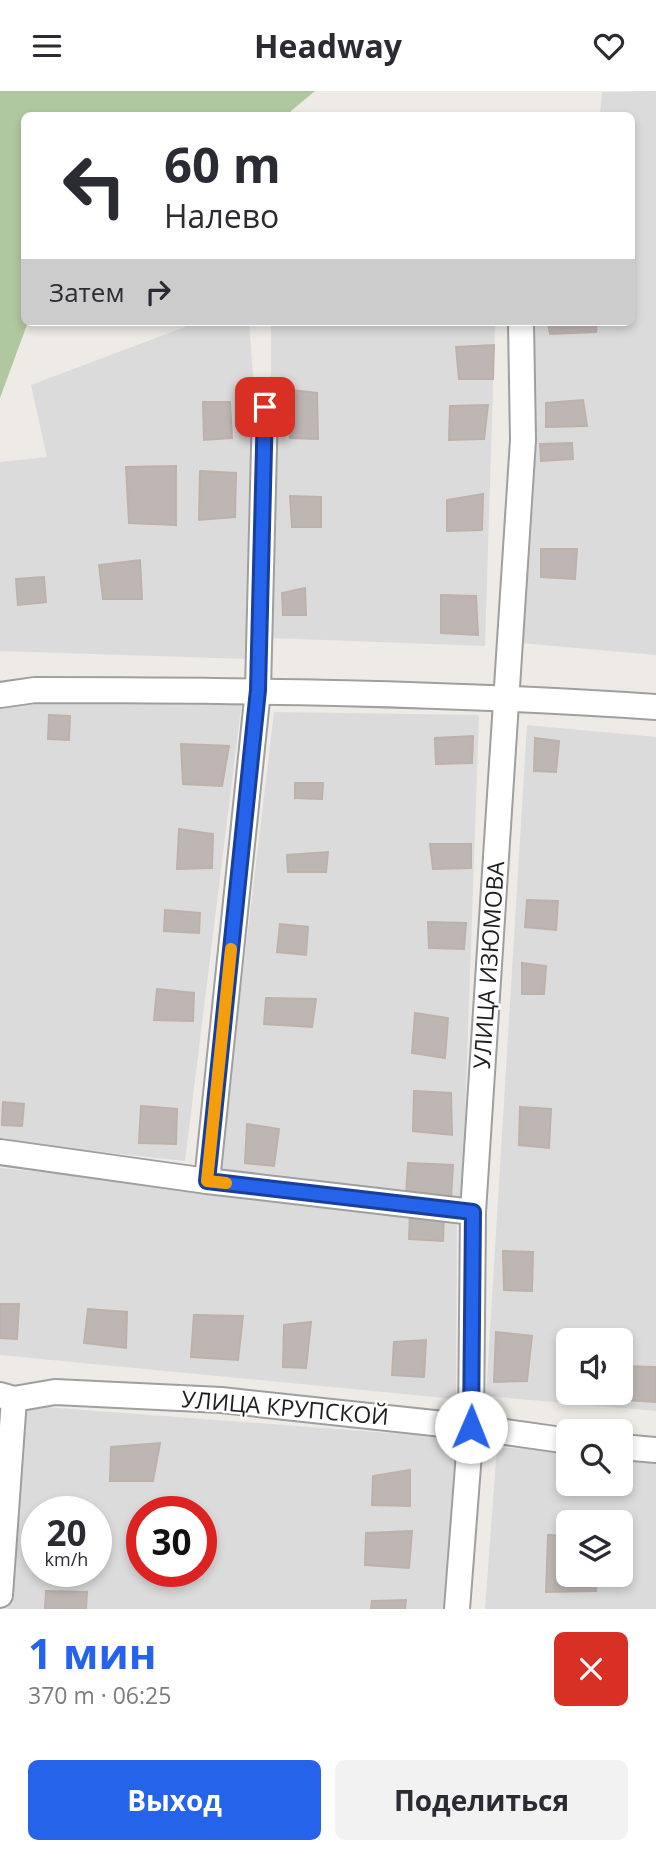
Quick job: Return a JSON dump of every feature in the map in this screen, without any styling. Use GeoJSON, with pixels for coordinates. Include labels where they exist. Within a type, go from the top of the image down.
{"type":"FeatureCollection","features":[{"type":"Feature","properties":{"kind":"street","name":"УЛИЦА ИЗЮМОВА"},"geometry":{"type":"LineString","coordinates":[[457,1609],[471,1427],[473,1212],[523,440],[521,326]]}},
{"type":"Feature","properties":{"kind":"street"},"geometry":{"type":"LineString","coordinates":[[207,1181],[258,690],[265,407]]}},
{"type":"Feature","properties":{"kind":"street"},"geometry":{"type":"LineString","coordinates":[[0,695],[35,690],[258,690],[507,697],[656,707]]}},
{"type":"Feature","properties":{"kind":"street"},"geometry":{"type":"LineString","coordinates":[[0,1152],[207,1181],[473,1212]]}},
{"type":"Feature","properties":{"kind":"street","name":"УЛИЦА КРУПСКОЙ"},"geometry":{"type":"LineString","coordinates":[[7,1397],[55,1392],[221,1400],[471,1427],[556,1439]]}},
{"type":"Feature","properties":{"kind":"street"},"geometry":{"type":"LineString","coordinates":[[0,1595],[7,1397]]}},
{"type":"Feature","properties":{"kind":"street"},"geometry":{"type":"LineString","coordinates":[[633,1448],[656,1450]]}},
{"type":"Feature","properties":{"kind":"shaded area"},"geometry":{"type":"Polygon","coordinates":[[[656,91],[656,655],[520,643],[536,326],[635,326],[635,112],[600,112],[602,92],[656,91]]]}},
{"type":"Feature","properties":{"kind":"shaded area"},"geometry":{"type":"Polygon","coordinates":[[[187,326],[249,326],[254,389],[247,659],[0,651],[0,462],[47,457],[31,385],[187,326]]]}},
{"type":"Feature","properties":{"kind":"shaded area"},"geometry":{"type":"Polygon","coordinates":[[[271,326],[495,326],[485,646],[271,638],[271,326]]]}},
{"type":"Feature","properties":{"kind":"shaded area"},"geometry":{"type":"Polygon","coordinates":[[[0,693],[242,700],[185,1161],[0,1141],[0,693]]]}},
{"type":"Feature","properties":{"kind":"shaded area"},"geometry":{"type":"Polygon","coordinates":[[[274,712],[479,715],[462,1204],[218,1182],[274,712]]]}},
{"type":"Feature","properties":{"kind":"shaded area"},"geometry":{"type":"Polygon","coordinates":[[[527,725],[656,737],[656,1411],[588,1405],[633,1405],[633,1328],[556,1328],[556,1402],[486,1396],[527,725]]]}},
{"type":"Feature","properties":{"kind":"shaded area"},"geometry":{"type":"Polygon","coordinates":[[[0,1168],[457,1215],[456,1399],[0,1355],[0,1168]]]}},
{"type":"Feature","properties":{"kind":"shaded area"},"geometry":{"type":"Polygon","coordinates":[[[19,1405],[456,1438],[447,1609],[7,1609],[19,1405]]]}},
{"type":"Feature","properties":{"kind":"shaded area"},"geometry":{"type":"Polygon","coordinates":[[[497,1447],[556,1451],[556,1496],[633,1496],[633,1457],[656,1459],[656,1609],[485,1609],[497,1447]]]}},
{"type":"Feature","properties":{"kind":"green space"},"geometry":{"type":"Polygon","coordinates":[[[0,91],[315,91],[291,112],[21,112],[21,326],[27,326],[0,398],[0,91]]]}},
{"type":"Feature","properties":{"kind":"building"},"geometry":{"type":"Polygon","coordinates":[[[549,326],[597,326],[596,332],[550,334],[549,326]]]}},
{"type":"Feature","properties":{"kind":"building"},"geometry":{"type":"Polygon","coordinates":[[[494,345],[493,379],[459,379],[456,347],[494,345]]]}},
{"type":"Feature","properties":{"kind":"building"},"geometry":{"type":"Polygon","coordinates":[[[291,390],[317,393],[318,439],[290,438],[291,390]]]}},
{"type":"Feature","properties":{"kind":"building"},"geometry":{"type":"Polygon","coordinates":[[[583,400],[587,426],[546,427],[546,403],[583,400]]]}},
{"type":"Feature","properties":{"kind":"building"},"geometry":{"type":"Polygon","coordinates":[[[203,402],[230,402],[232,438],[204,440],[203,402]]]}},
{"type":"Feature","properties":{"kind":"building"},"geometry":{"type":"Polygon","coordinates":[[[488,405],[484,439],[449,440],[450,406],[488,405]]]}},
{"type":"Feature","properties":{"kind":"building"},"geometry":{"type":"Polygon","coordinates":[[[572,443],[573,459],[541,461],[540,444],[572,443]]]}},
{"type":"Feature","properties":{"kind":"building"},"geometry":{"type":"Polygon","coordinates":[[[176,466],[176,525],[129,523],[126,467],[176,466]]]}},
{"type":"Feature","properties":{"kind":"building"},"geometry":{"type":"Polygon","coordinates":[[[200,471],[236,473],[235,517],[199,520],[200,471]]]}},
{"type":"Feature","properties":{"kind":"building"},"geometry":{"type":"Polygon","coordinates":[[[483,494],[482,530],[447,531],[447,500],[483,494]]]}},
{"type":"Feature","properties":{"kind":"building"},"geometry":{"type":"Polygon","coordinates":[[[290,496],[321,497],[321,527],[292,527],[290,496]]]}},
{"type":"Feature","properties":{"kind":"building"},"geometry":{"type":"Polygon","coordinates":[[[541,549],[577,549],[575,579],[541,577],[541,549]]]}},
{"type":"Feature","properties":{"kind":"building"},"geometry":{"type":"Polygon","coordinates":[[[140,560],[142,599],[103,599],[99,565],[140,560]]]}},
{"type":"Feature","properties":{"kind":"building"},"geometry":{"type":"Polygon","coordinates":[[[44,577],[46,602],[18,605],[16,579],[44,577]]]}},
{"type":"Feature","properties":{"kind":"building"},"geometry":{"type":"Polygon","coordinates":[[[305,588],[306,615],[283,615],[282,593],[305,588]]]}},
{"type":"Feature","properties":{"kind":"building"},"geometry":{"type":"Polygon","coordinates":[[[441,595],[476,596],[478,635],[441,633],[441,595]]]}},
{"type":"Feature","properties":{"kind":"building"},"geometry":{"type":"Polygon","coordinates":[[[49,715],[70,716],[69,740],[48,739],[49,715]]]}},
{"type":"Feature","properties":{"kind":"building"},"geometry":{"type":"Polygon","coordinates":[[[473,736],[472,763],[436,764],[435,738],[473,736]]]}},
{"type":"Feature","properties":{"kind":"building"},"geometry":{"type":"Polygon","coordinates":[[[535,738],[559,741],[556,772],[534,771],[535,738]]]}},
{"type":"Feature","properties":{"kind":"building"},"geometry":{"type":"Polygon","coordinates":[[[181,744],[229,746],[222,786],[183,784],[181,744]]]}},
{"type":"Feature","properties":{"kind":"building"},"geometry":{"type":"Polygon","coordinates":[[[295,783],[323,783],[322,799],[295,798],[295,783]]]}},
{"type":"Feature","properties":{"kind":"building"},"geometry":{"type":"Polygon","coordinates":[[[179,829],[213,834],[212,868],[177,869],[179,829]]]}},
{"type":"Feature","properties":{"kind":"building"},"geometry":{"type":"Polygon","coordinates":[[[430,844],[471,844],[471,868],[433,869],[430,844]]]}},
{"type":"Feature","properties":{"kind":"building"},"geometry":{"type":"Polygon","coordinates":[[[328,852],[326,872],[288,872],[287,855],[328,852]]]}},
{"type":"Feature","properties":{"kind":"building"},"geometry":{"type":"Polygon","coordinates":[[[527,900],[558,901],[556,930],[525,927],[527,900]]]}},
{"type":"Feature","properties":{"kind":"building"},"geometry":{"type":"Polygon","coordinates":[[[165,910],[200,913],[199,933],[164,931],[165,910]]]}},
{"type":"Feature","properties":{"kind":"building"},"geometry":{"type":"Polygon","coordinates":[[[428,922],[466,923],[464,949],[429,948],[428,922]]]}},
{"type":"Feature","properties":{"kind":"building"},"geometry":{"type":"Polygon","coordinates":[[[280,924],[308,927],[306,955],[277,952],[280,924]]]}},
{"type":"Feature","properties":{"kind":"building"},"geometry":{"type":"Polygon","coordinates":[[[522,963],[546,966],[544,994],[522,994],[522,963]]]}},
{"type":"Feature","properties":{"kind":"building"},"geometry":{"type":"Polygon","coordinates":[[[157,989],[194,993],[193,1021],[154,1020],[157,989]]]}},
{"type":"Feature","properties":{"kind":"building"},"geometry":{"type":"Polygon","coordinates":[[[266,998],[316,999],[312,1027],[264,1024],[266,998]]]}},
{"type":"Feature","properties":{"kind":"building"},"geometry":{"type":"Polygon","coordinates":[[[415,1013],[448,1018],[445,1058],[412,1053],[415,1013]]]}},
{"type":"Feature","properties":{"kind":"building"},"geometry":{"type":"Polygon","coordinates":[[[414,1091],[451,1093],[452,1135],[413,1131],[414,1091]]]}},
{"type":"Feature","properties":{"kind":"building"},"geometry":{"type":"Polygon","coordinates":[[[3,1102],[24,1104],[22,1126],[2,1125],[3,1102]]]}},
{"type":"Feature","properties":{"kind":"building"},"geometry":{"type":"Polygon","coordinates":[[[141,1106],[177,1109],[176,1144],[139,1143],[141,1106]]]}},
{"type":"Feature","properties":{"kind":"building"},"geometry":{"type":"Polygon","coordinates":[[[520,1107],[551,1109],[549,1148],[519,1145],[520,1107]]]}},
{"type":"Feature","properties":{"kind":"building"},"geometry":{"type":"Polygon","coordinates":[[[247,1124],[279,1129],[274,1166],[245,1163],[247,1124]]]}},
{"type":"Feature","properties":{"kind":"building"},"geometry":{"type":"Polygon","coordinates":[[[408,1163],[453,1165],[451,1198],[406,1195],[408,1163]]]}},
{"type":"Feature","properties":{"kind":"building"},"geometry":{"type":"Polygon","coordinates":[[[410,1212],[444,1215],[443,1241],[409,1239],[410,1212]]]}},
{"type":"Feature","properties":{"kind":"building"},"geometry":{"type":"Polygon","coordinates":[[[503,1251],[533,1252],[532,1291],[504,1290],[503,1251]]]}},
{"type":"Feature","properties":{"kind":"building"},"geometry":{"type":"Polygon","coordinates":[[[0,1304],[19,1304],[17,1339],[0,1338],[0,1304]]]}},
{"type":"Feature","properties":{"kind":"building"},"geometry":{"type":"Polygon","coordinates":[[[88,1309],[127,1312],[126,1348],[84,1343],[88,1309]]]}},
{"type":"Feature","properties":{"kind":"building"},"geometry":{"type":"Polygon","coordinates":[[[194,1315],[243,1316],[238,1360],[191,1357],[194,1315]]]}},
{"type":"Feature","properties":{"kind":"building"},"geometry":{"type":"Polygon","coordinates":[[[311,1322],[306,1368],[283,1367],[284,1325],[311,1322]]]}},
{"type":"Feature","properties":{"kind":"building"},"geometry":{"type":"Polygon","coordinates":[[[496,1332],[532,1336],[527,1381],[494,1382],[496,1332]]]}},
{"type":"Feature","properties":{"kind":"building"},"geometry":{"type":"Polygon","coordinates":[[[426,1340],[424,1377],[392,1375],[394,1342],[426,1340]]]}},
{"type":"Feature","properties":{"kind":"building"},"geometry":{"type":"Polygon","coordinates":[[[633,1366],[656,1367],[656,1402],[633,1400],[633,1366]]]}},
{"type":"Feature","properties":{"kind":"building"},"geometry":{"type":"Polygon","coordinates":[[[160,1443],[153,1481],[110,1481],[111,1447],[160,1443]]]}},
{"type":"Feature","properties":{"kind":"building"},"geometry":{"type":"Polygon","coordinates":[[[410,1470],[410,1506],[372,1505],[373,1476],[410,1470]]]}},
{"type":"Feature","properties":{"kind":"building"},"geometry":{"type":"Polygon","coordinates":[[[412,1531],[409,1568],[365,1565],[366,1533],[412,1531]]]}},
{"type":"Feature","properties":{"kind":"building"},"geometry":{"type":"Polygon","coordinates":[[[548,1535],[556,1535],[556,1587],[596,1587],[596,1591],[546,1592],[548,1535]]]}},
{"type":"Feature","properties":{"kind":"building"},"geometry":{"type":"Polygon","coordinates":[[[46,1591],[87,1592],[86,1609],[45,1609],[46,1591]]]}},
{"type":"Feature","properties":{"kind":"building"},"geometry":{"type":"Polygon","coordinates":[[[406,1600],[405,1609],[371,1609],[372,1601],[406,1600]]]}},
{"type":"Feature","properties":{"kind":"slow traffic"},"geometry":{"type":"LineString","coordinates":[[226,1183],[207,1181],[231,949]]}},
{"type":"Feature","properties":{"kind":"route"},"geometry":{"type":"LineString","coordinates":[[265,407],[258,690],[207,1181],[473,1212],[471,1427]]}}]}
